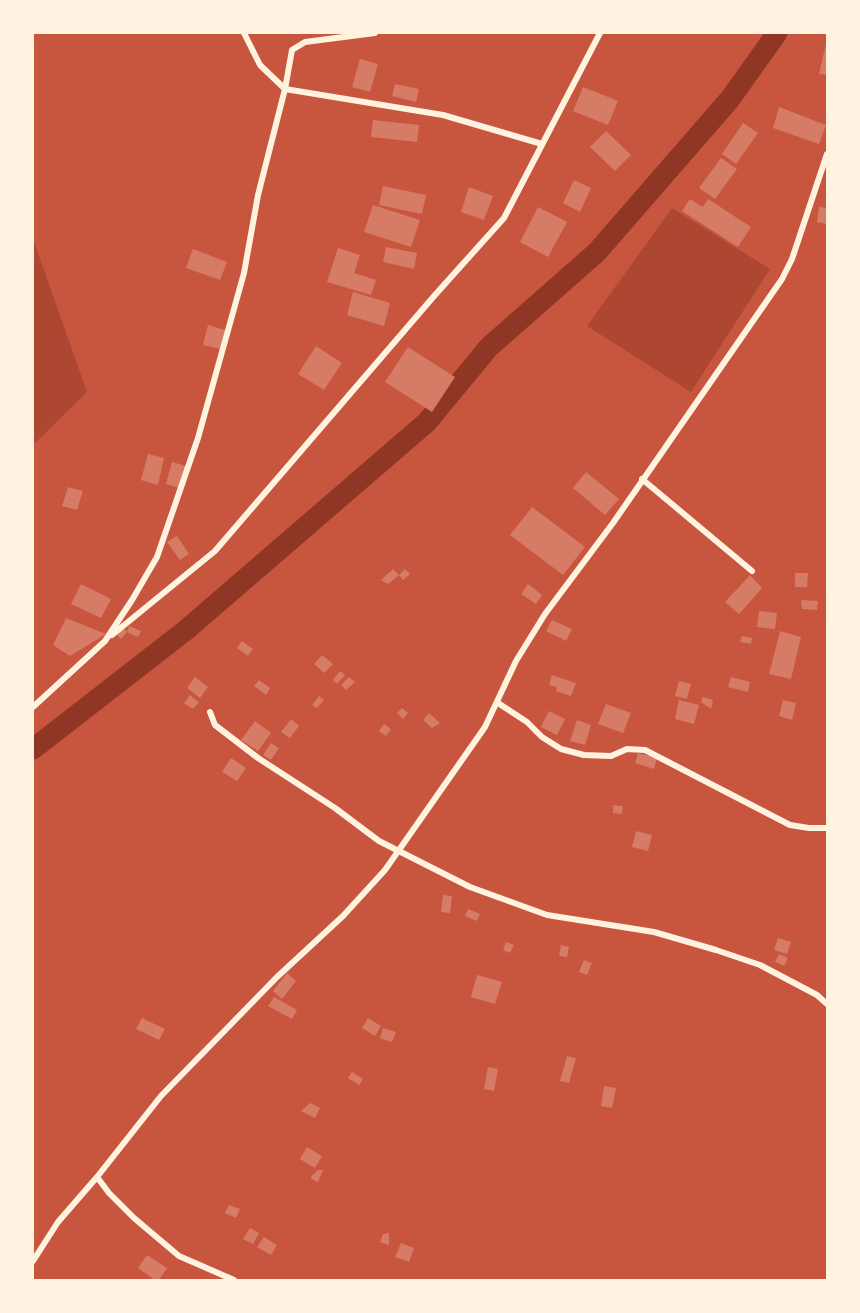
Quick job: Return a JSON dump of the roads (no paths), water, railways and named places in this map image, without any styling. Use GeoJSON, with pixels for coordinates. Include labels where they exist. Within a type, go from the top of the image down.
{"type":"FeatureCollection","features":[{"type":"Feature","properties":{"kind":"street"},"geometry":{"type":"LineString","coordinates":[[244,33],[260,65],[285,89],[443,115],[542,144]]}},
{"type":"Feature","properties":{"kind":"street"},"geometry":{"type":"LineString","coordinates":[[105,641],[132,600],[156,557],[198,438],[244,273],[258,195],[285,89],[292,50],[305,42],[375,33]]}},
{"type":"Feature","properties":{"kind":"street"},"geometry":{"type":"LineString","coordinates":[[33,708],[105,641],[215,551],[504,218],[600,33]]}},
{"type":"Feature","properties":{"kind":"street"},"geometry":{"type":"LineString","coordinates":[[33,1261],[58,1222],[161,1096],[277,977],[343,916],[385,870],[485,727],[516,662],[545,614],[782,279],[792,259],[827,153]]}},
{"type":"Feature","properties":{"kind":"street"},"geometry":{"type":"LineString","coordinates":[[642,479],[752,571]]}},
{"type":"Feature","properties":{"kind":"street"},"geometry":{"type":"LineString","coordinates":[[498,703],[561,749],[584,755],[611,756],[627,749],[645,750],[790,825],[827,828]]}},
{"type":"Feature","properties":{"kind":"street"},"geometry":{"type":"LineString","coordinates":[[210,712],[216,725],[258,758],[380,841],[470,887],[547,915],[654,932],[760,965],[817,995],[827,1004]]}},
{"type":"Feature","properties":{"kind":"street"},"geometry":{"type":"LineString","coordinates":[[97,1177],[109,1193],[134,1218],[179,1256],[234,1280]]}},
{"type":"Feature","properties":{"kind":"waterway"},"geometry":{"type":"LineString","coordinates":[[33,749],[186,630],[427,422],[489,347],[597,252],[730,99],[777,33]]}}]}
